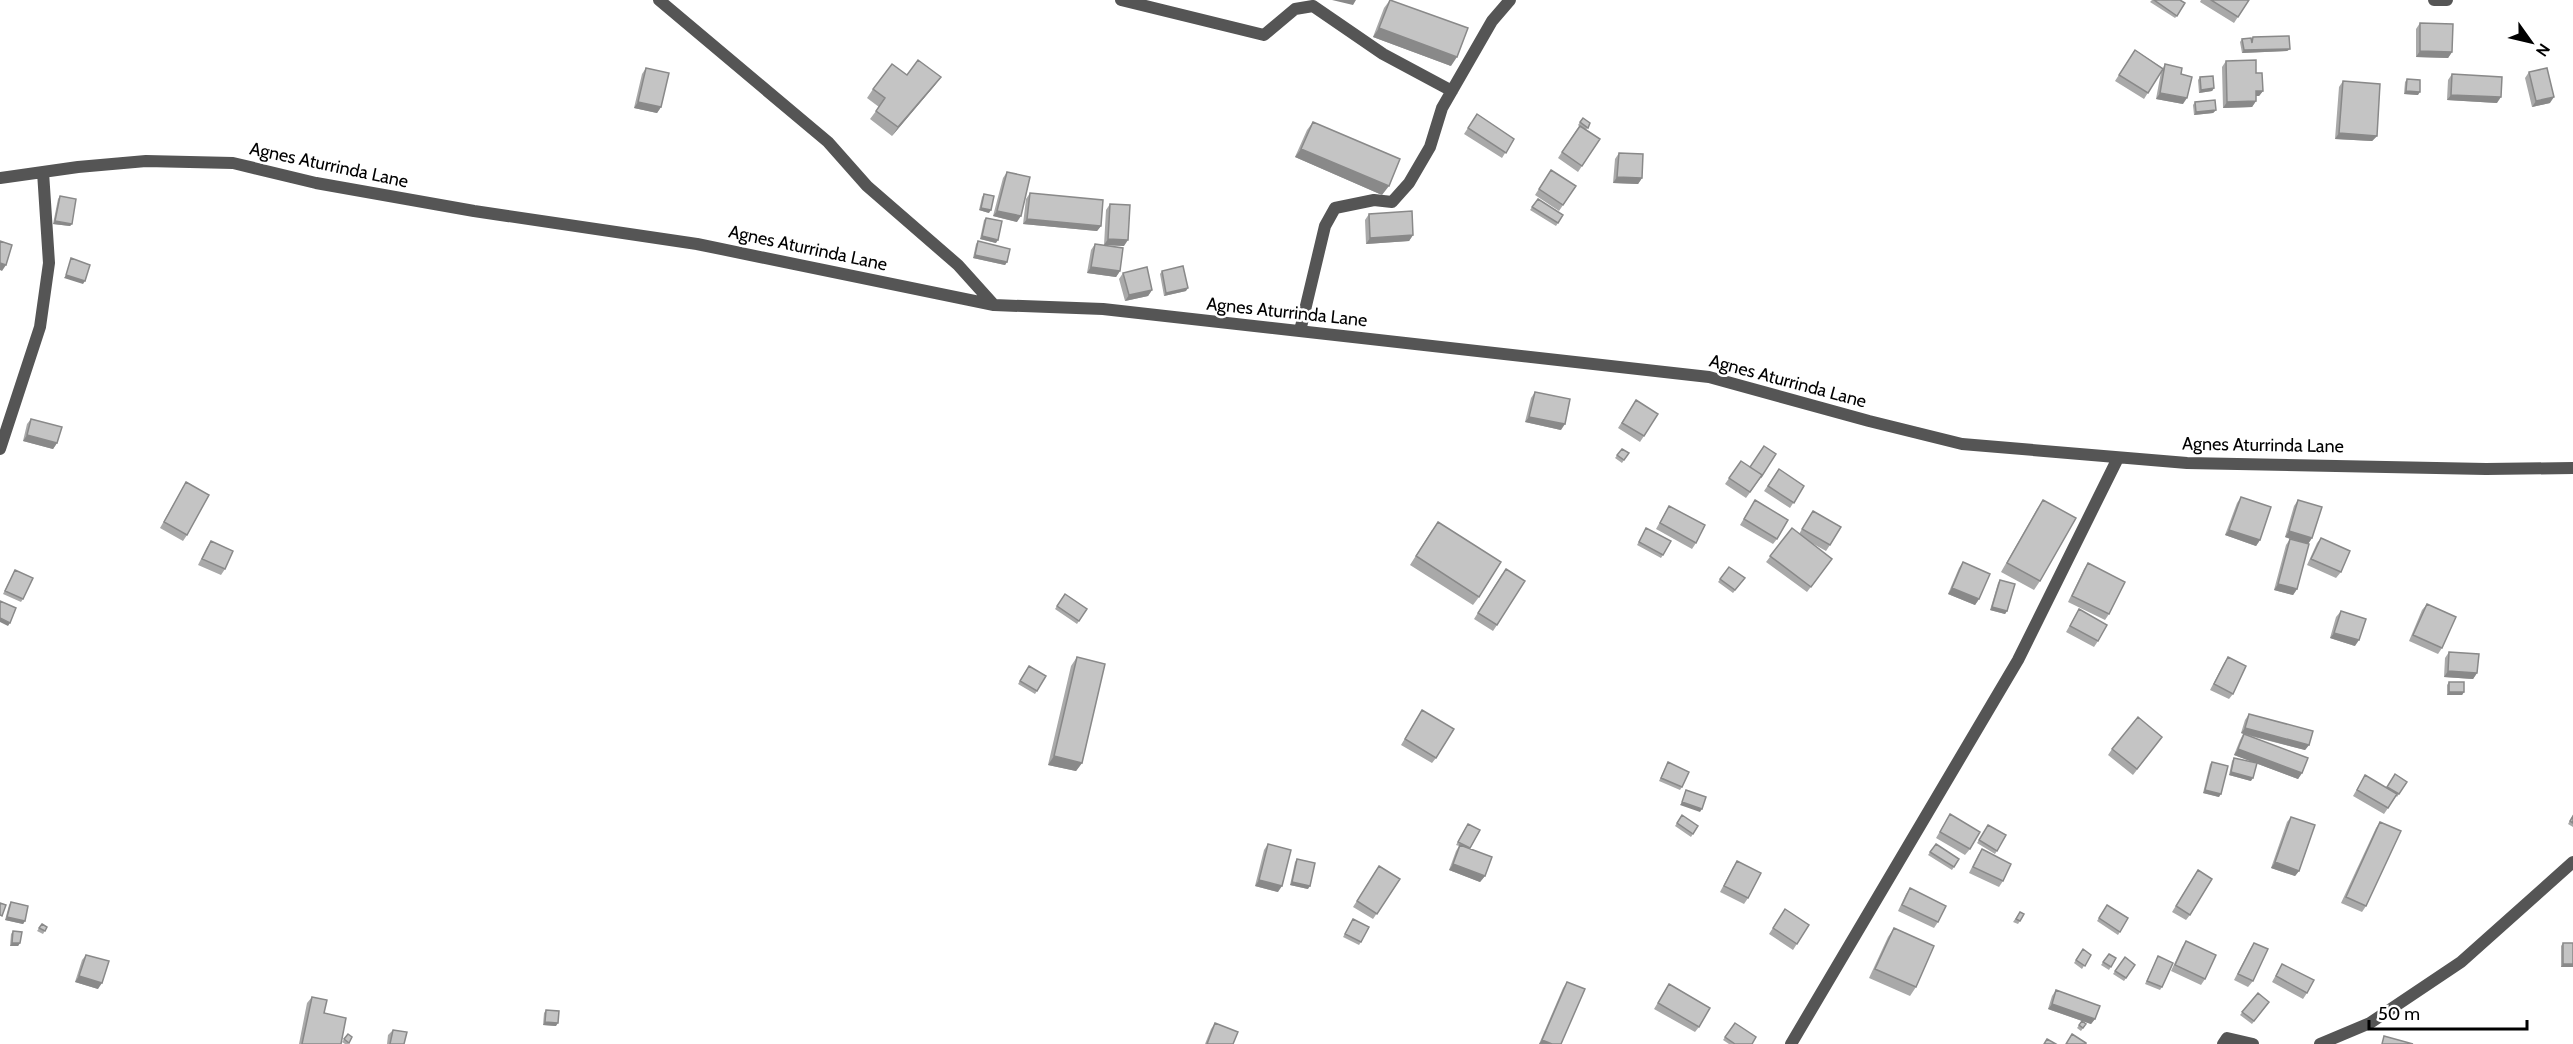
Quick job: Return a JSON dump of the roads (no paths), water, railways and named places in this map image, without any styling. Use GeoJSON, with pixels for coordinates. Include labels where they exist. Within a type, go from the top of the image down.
{"type":"FeatureCollection","features":[{"type":"Feature","properties":{"kind":"street"},"geometry":{"type":"LineString","coordinates":[[659,0],[828,142],[867,186],[958,265],[994,305]]}},
{"type":"Feature","properties":{"kind":"street"},"geometry":{"type":"LineString","coordinates":[[1121,0],[1264,35],[1295,9],[1312,6],[1383,54],[1452,91]]}},
{"type":"Feature","properties":{"kind":"street"},"geometry":{"type":"LineString","coordinates":[[1300,331],[1325,226],[1335,208],[1374,200],[1392,202],[1409,183],[1430,147],[1442,108],[1492,21],[1510,0]]}},
{"type":"Feature","properties":{"kind":"street"},"geometry":{"type":"LineString","coordinates":[[2434,0],[2447,0]]}},
{"type":"Feature","properties":{"kind":"street","name":"Agnes Aturrinda Lane"},"geometry":{"type":"LineString","coordinates":[[0,178],[146,161],[233,163],[316,183],[474,211],[697,244],[994,305],[1103,309],[1709,377],[1962,444],[2187,463],[2487,469],[2573,468]]}},
{"type":"Feature","properties":{"kind":"street"},"geometry":{"type":"LineString","coordinates":[[0,449],[14,410],[41,316],[49,263],[42,172]]}},
{"type":"Feature","properties":{"kind":"street"},"geometry":{"type":"LineString","coordinates":[[1791,1044],[2018,660],[2118,458]]}},
{"type":"Feature","properties":{"kind":"street"},"geometry":{"type":"LineString","coordinates":[[2320,1044],[2370,1023],[2461,962],[2573,862]]}},
{"type":"Feature","properties":{"kind":"street"},"geometry":{"type":"LineString","coordinates":[[2223,1044],[2227,1038],[2253,1044]]}}]}
